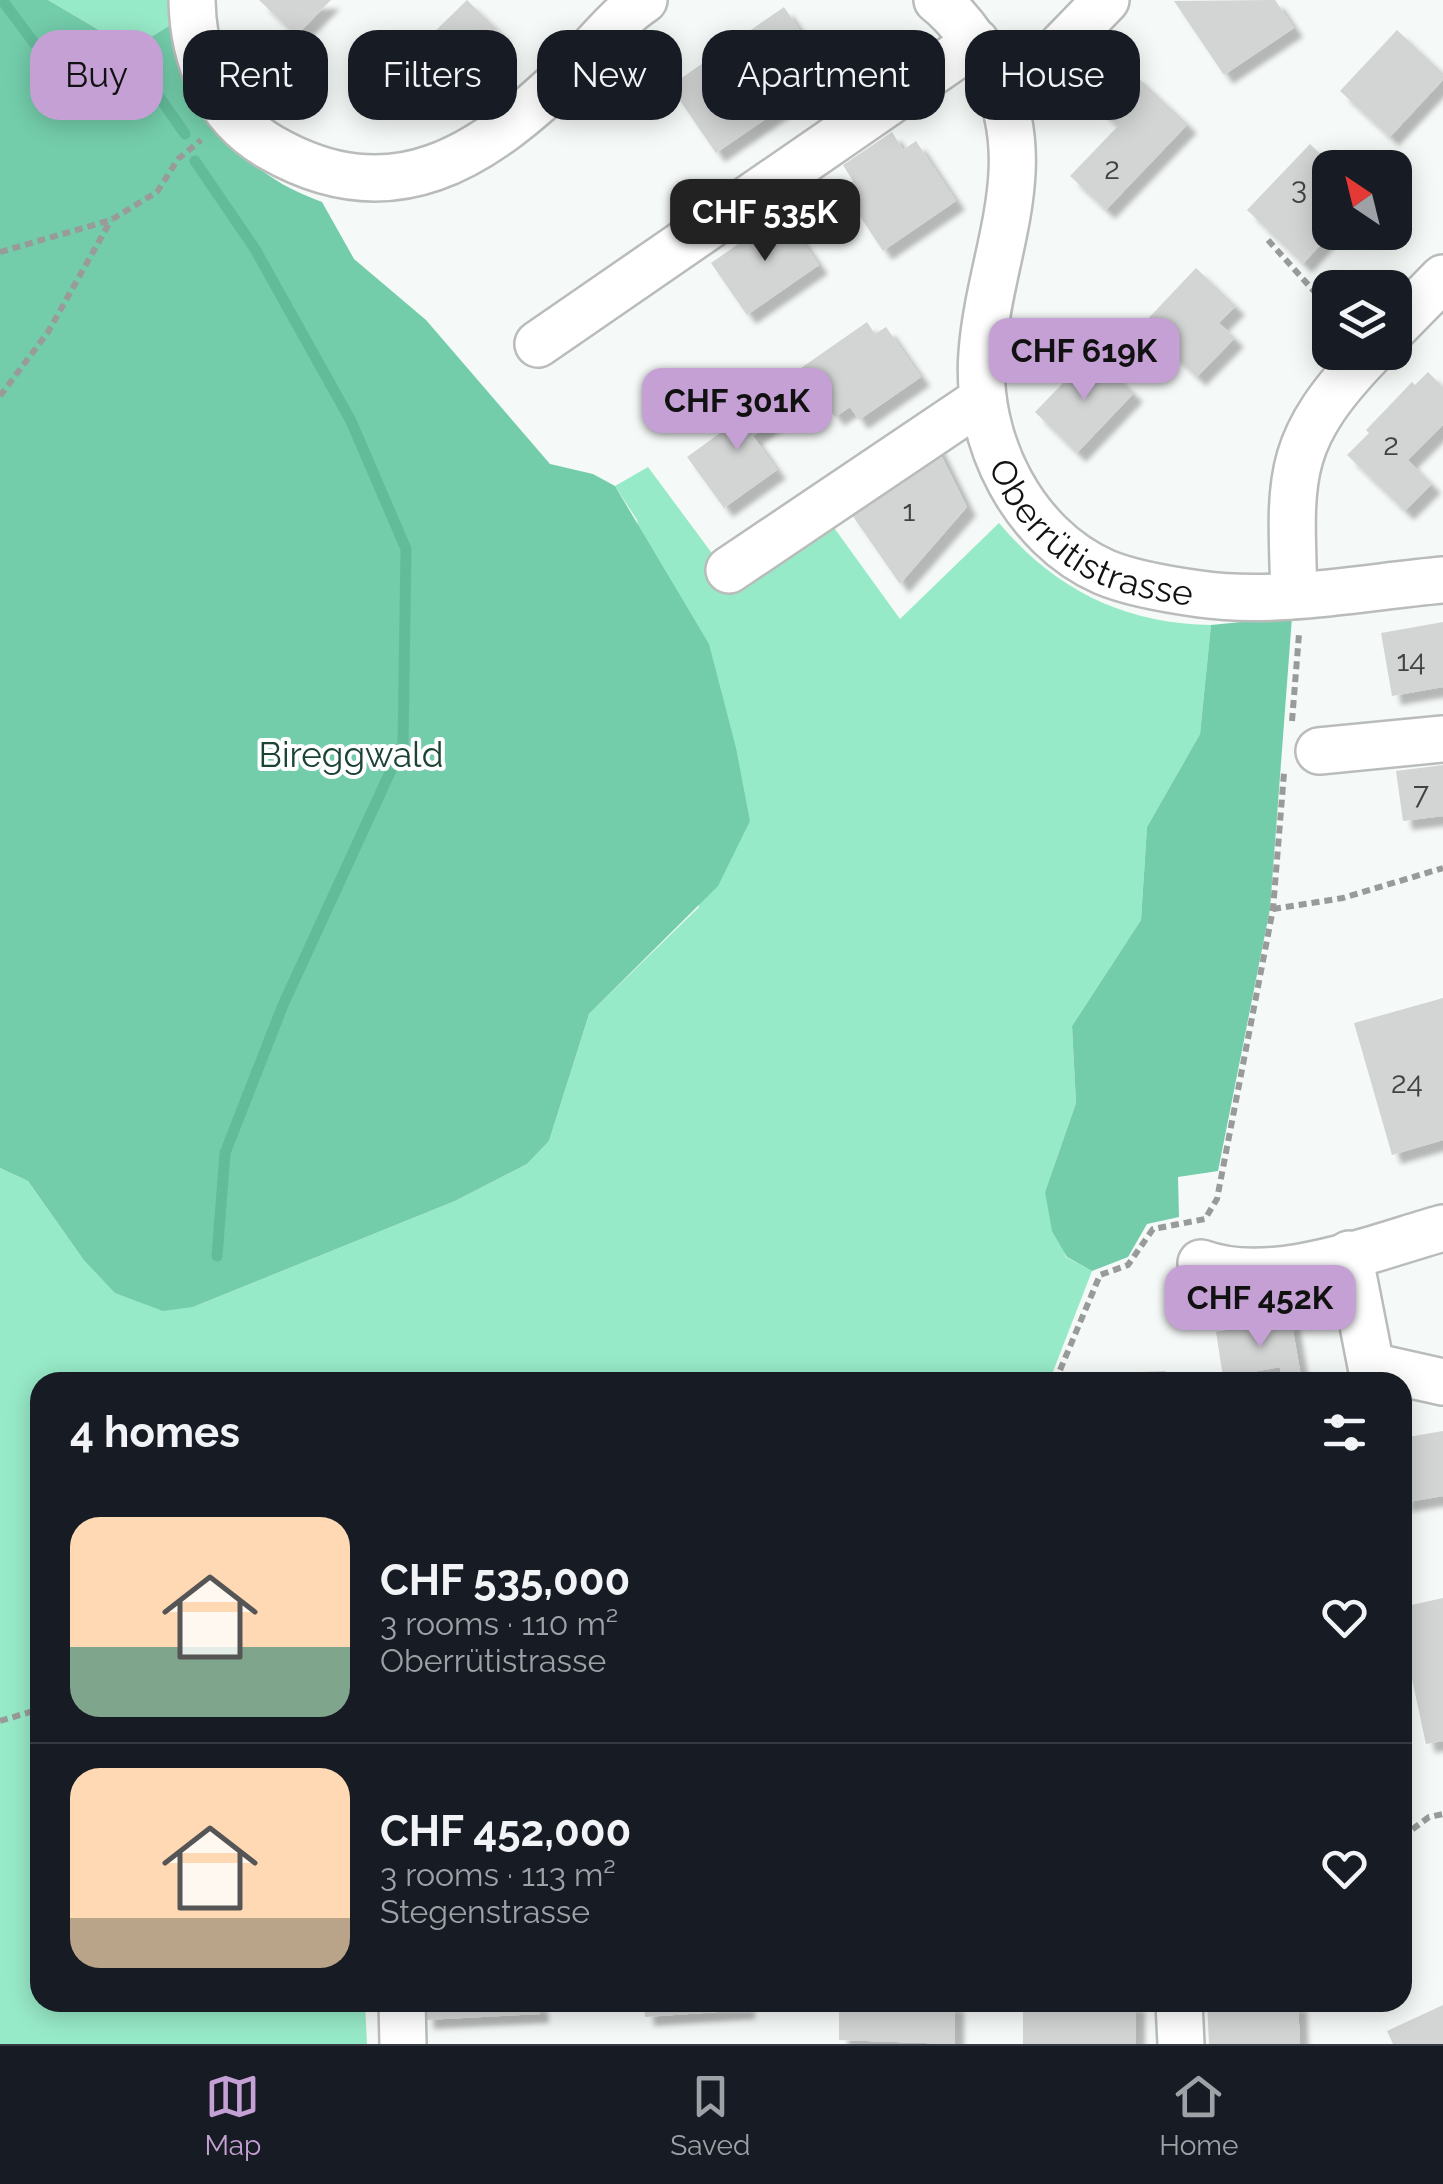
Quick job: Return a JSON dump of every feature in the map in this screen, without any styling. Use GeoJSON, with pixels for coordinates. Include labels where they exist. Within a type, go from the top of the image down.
{"type":"FeatureCollection","features":[{"type":"Feature","properties":{"kind":"street"},"geometry":{"type":"LineString","coordinates":[[192,0],[193,30]]}},
{"type":"Feature","properties":{"kind":"street"},"geometry":{"type":"LineString","coordinates":[[233,120],[248,134],[299,163],[348,178],[412,177],[471,154],[525,116],[644,0]]}},
{"type":"Feature","properties":{"kind":"street","name":"Oberrütistrasse"},"geometry":{"type":"LineString","coordinates":[[937,0],[965,30]]}},
{"type":"Feature","properties":{"kind":"street"},"geometry":{"type":"LineString","coordinates":[[1077,30],[1106,0]]}},
{"type":"Feature","properties":{"kind":"street"},"geometry":{"type":"LineString","coordinates":[[538,344],[965,50]]}},
{"type":"Feature","properties":{"kind":"street","name":"Oberrütistrasse"},"geometry":{"type":"LineString","coordinates":[[1009,120],[1014,164],[1010,220],[982,353],[984,399],[998,458],[1024,504],[1059,544],[1105,572],[1203,595],[1294,593],[1443,580]]}},
{"type":"Feature","properties":{"kind":"street"},"geometry":{"type":"LineString","coordinates":[[1412,310],[1443,278]]}},
{"type":"Feature","properties":{"kind":"street"},"geometry":{"type":"LineString","coordinates":[[1294,593],[1293,475],[1310,427],[1356,370]]}},
{"type":"Feature","properties":{"kind":"street"},"geometry":{"type":"LineString","coordinates":[[729,570],[984,399]]}},
{"type":"Feature","properties":{"kind":"street"},"geometry":{"type":"LineString","coordinates":[[1298,750],[1443,739]]}},
{"type":"Feature","properties":{"kind":"street"},"geometry":{"type":"LineString","coordinates":[[1203,1241],[1224,1271],[1270,1272],[1443,1228]]}},
{"type":"Feature","properties":{"kind":"street"},"geometry":{"type":"LineString","coordinates":[[1349,1254],[1371,1366],[1398,1372]]}},
{"type":"Feature","properties":{"kind":"street"},"geometry":{"type":"LineString","coordinates":[[1412,1375],[1443,1382]]}},
{"type":"Feature","properties":{"kind":"street"},"geometry":{"type":"LineString","coordinates":[[408,2012],[424,2042]]}},
{"type":"Feature","properties":{"kind":"street"},"geometry":{"type":"LineString","coordinates":[[1179,2012],[1181,2044]]}},
{"type":"Feature","properties":{"kind":"path"},"geometry":{"type":"LineString","coordinates":[[0,252],[112,220],[157,192],[178,158],[222,120]]}},
{"type":"Feature","properties":{"kind":"path"},"geometry":{"type":"LineString","coordinates":[[0,396],[48,332],[112,220]]}},
{"type":"Feature","properties":{"kind":"path"},"geometry":{"type":"LineString","coordinates":[[1268,240],[1312,289]]}},
{"type":"Feature","properties":{"kind":"path"},"geometry":{"type":"LineString","coordinates":[[1203,1241],[1217,1199],[1273,909],[1298,750],[1299,658],[1294,593]]}},
{"type":"Feature","properties":{"kind":"path"},"geometry":{"type":"LineString","coordinates":[[1273,909],[1343,898],[1443,868]]}},
{"type":"Feature","properties":{"kind":"path"},"geometry":{"type":"LineString","coordinates":[[1059,1372],[1100,1276],[1128,1265],[1154,1229],[1172,1224]]}},
{"type":"Feature","properties":{"kind":"path"},"geometry":{"type":"LineString","coordinates":[[0,1721],[30,1712]]}},
{"type":"Feature","properties":{"kind":"path"},"geometry":{"type":"LineString","coordinates":[[1412,1829],[1428,1817],[1443,1814]]}},
{"type":"Feature","properties":{"kind":"green space","name":"Bireggwald"},"geometry":{"type":"Polygon","coordinates":[[[0,0],[48,0],[99,30],[30,30],[30,120],[163,120],[162,30],[174,23],[183,43],[183,120],[219,120],[242,153],[263,171],[322,202],[354,259],[426,320],[550,464],[593,474],[615,486],[709,644],[750,821],[718,886],[589,1014],[549,1141],[527,1164],[455,1201],[193,1307],[163,1311],[115,1293],[83,1259],[28,1181],[0,1168],[0,0]]]}},
{"type":"Feature","properties":{"kind":"green space"},"geometry":{"type":"Polygon","coordinates":[[[48,0],[171,0],[174,23],[162,30],[99,30],[48,0]]]}},
{"type":"Feature","properties":{"kind":"green space"},"geometry":{"type":"Polygon","coordinates":[[[648,467],[734,583],[827,518],[900,619],[999,523],[1044,567],[1093,598],[1149,618],[1211,625],[1200,734],[1147,827],[1141,920],[1072,1026],[1076,1103],[1045,1192],[1066,1257],[1092,1271],[1053,1372],[30,1372],[30,2012],[365,2012],[367,2044],[0,2044],[0,1168],[28,1181],[83,1259],[193,1307],[455,1201],[527,1164],[549,1141],[589,1014],[699,907],[637,520],[615,486],[648,467]]]}},
{"type":"Feature","properties":{"kind":"green space"},"geometry":{"type":"Polygon","coordinates":[[[1292,617],[1270,909],[1218,1171],[1178,1177],[1179,1217],[1147,1224],[1128,1257],[1092,1271],[1067,1257],[1052,1231],[1045,1192],[1076,1103],[1072,1026],[1141,920],[1147,827],[1200,734],[1211,625],[1292,617]]]}},
{"type":"Feature","properties":{"kind":"building"},"geometry":{"type":"Polygon","coordinates":[[[259,0],[331,0],[302,30],[290,30],[259,0]]]}},
{"type":"Feature","properties":{"kind":"building"},"geometry":{"type":"Polygon","coordinates":[[[467,0],[498,30],[436,30],[467,0]]]}},
{"type":"Feature","properties":{"kind":"building"},"geometry":{"type":"Polygon","coordinates":[[[1275,0],[1294,28],[1224,75],[1174,1],[1275,0]]]}},
{"type":"Feature","properties":{"kind":"building"},"geometry":{"type":"Polygon","coordinates":[[[784,7],[800,30],[751,30],[784,7]]]}},
{"type":"Feature","properties":{"kind":"building"},"geometry":{"type":"Polygon","coordinates":[[[1397,30],[1443,73],[1443,80],[1390,137],[1340,91],[1397,30]]]}},
{"type":"Feature","properties":{"kind":"building"},"geometry":{"type":"Polygon","coordinates":[[[702,64],[702,120],[764,120],[716,153],[682,103],[682,78],[702,64]]]}},
{"type":"Feature","properties":{"kind":"building"},"geometry":{"type":"Polygon","coordinates":[[[1140,79],[1188,124],[1106,210],[1070,176],[1118,126],[1111,120],[1140,120],[1140,79]]]}},
{"type":"Feature","properties":{"kind":"building"},"geometry":{"type":"Polygon","coordinates":[[[892,132],[903,150],[916,141],[956,201],[883,251],[842,189],[853,181],[843,165],[892,132]]]}},
{"type":"Feature","properties":{"kind":"building"},"geometry":{"type":"Polygon","coordinates":[[[1310,144],[1316,150],[1312,150],[1312,250],[1316,250],[1303,264],[1247,210],[1310,144]]]}},
{"type":"Feature","properties":{"kind":"building"},"geometry":{"type":"Polygon","coordinates":[[[783,213],[819,265],[747,315],[711,263],[783,213]]]}},
{"type":"Feature","properties":{"kind":"building"},"geometry":{"type":"Polygon","coordinates":[[[1196,268],[1236,306],[1219,323],[1235,338],[1197,377],[1142,325],[1196,268]]]}},
{"type":"Feature","properties":{"kind":"building"},"geometry":{"type":"Polygon","coordinates":[[[867,322],[875,334],[886,327],[921,377],[859,420],[850,407],[835,417],[801,368],[867,322]]]}},
{"type":"Feature","properties":{"kind":"building"},"geometry":{"type":"Polygon","coordinates":[[[1092,353],[1134,393],[1077,453],[1035,412],[1092,353]]]}},
{"type":"Feature","properties":{"kind":"building"},"geometry":{"type":"Polygon","coordinates":[[[1428,372],[1443,387],[1443,425],[1408,460],[1432,484],[1405,511],[1347,455],[1412,382],[1415,385],[1428,372]]]}},
{"type":"Feature","properties":{"kind":"building"},"geometry":{"type":"Polygon","coordinates":[[[757,390],[778,418],[753,436],[777,470],[724,508],[687,457],[738,420],[731,409],[757,390]]]}},
{"type":"Feature","properties":{"kind":"building"},"geometry":{"type":"Polygon","coordinates":[[[933,439],[967,507],[900,584],[850,512],[933,439]]]}},
{"type":"Feature","properties":{"kind":"building"},"geometry":{"type":"Polygon","coordinates":[[[1443,622],[1443,687],[1392,696],[1381,633],[1443,622]]]}},
{"type":"Feature","properties":{"kind":"building"},"geometry":{"type":"Polygon","coordinates":[[[1443,765],[1443,816],[1403,821],[1396,771],[1443,765]]]}},
{"type":"Feature","properties":{"kind":"building"},"geometry":{"type":"Polygon","coordinates":[[[1443,998],[1443,1140],[1392,1155],[1354,1023],[1443,998]]]}},
{"type":"Feature","properties":{"kind":"building"},"geometry":{"type":"Polygon","coordinates":[[[1291,1319],[1300,1372],[1281,1372],[1280,1367],[1222,1372],[1216,1332],[1291,1319]]]}},
{"type":"Feature","properties":{"kind":"building"},"geometry":{"type":"Polygon","coordinates":[[[1443,1431],[1443,1496],[1412,1501],[1412,1436],[1443,1431]]]}},
{"type":"Feature","properties":{"kind":"building"},"geometry":{"type":"Polygon","coordinates":[[[1443,1598],[1443,1741],[1426,1744],[1412,1679],[1412,1605],[1443,1598]]]}},
{"type":"Feature","properties":{"kind":"building"},"geometry":{"type":"Polygon","coordinates":[[[1443,2005],[1443,2044],[1393,2044],[1387,2031],[1443,2005]]]}},
{"type":"Feature","properties":{"kind":"building"},"geometry":{"type":"Polygon","coordinates":[[[425,2012],[540,2014],[425,2020],[425,2012]]]}},
{"type":"Feature","properties":{"kind":"building"},"geometry":{"type":"Polygon","coordinates":[[[645,2012],[717,2012],[645,2017],[645,2012]]]}},
{"type":"Feature","properties":{"kind":"building"},"geometry":{"type":"Polygon","coordinates":[[[839,2012],[955,2012],[955,2044],[839,2040],[839,2012]]]}},
{"type":"Feature","properties":{"kind":"building"},"geometry":{"type":"Polygon","coordinates":[[[1023,2012],[1136,2012],[1136,2044],[1023,2044],[1023,2012]]]}},
{"type":"Feature","properties":{"kind":"building"},"geometry":{"type":"Polygon","coordinates":[[[1207,2012],[1298,2012],[1300,2044],[1209,2044],[1207,2012]]]}},
{"type":"Feature","properties":{"kind":"waterway"},"geometry":{"type":"LineString","coordinates":[[2,0],[35,44],[110,56],[139,74],[185,134]]}},
{"type":"Feature","properties":{"kind":"waterway"},"geometry":{"type":"LineString","coordinates":[[195,161],[255,249],[351,421],[406,549],[403,744],[283,1005],[225,1153],[217,1256]]}}]}
